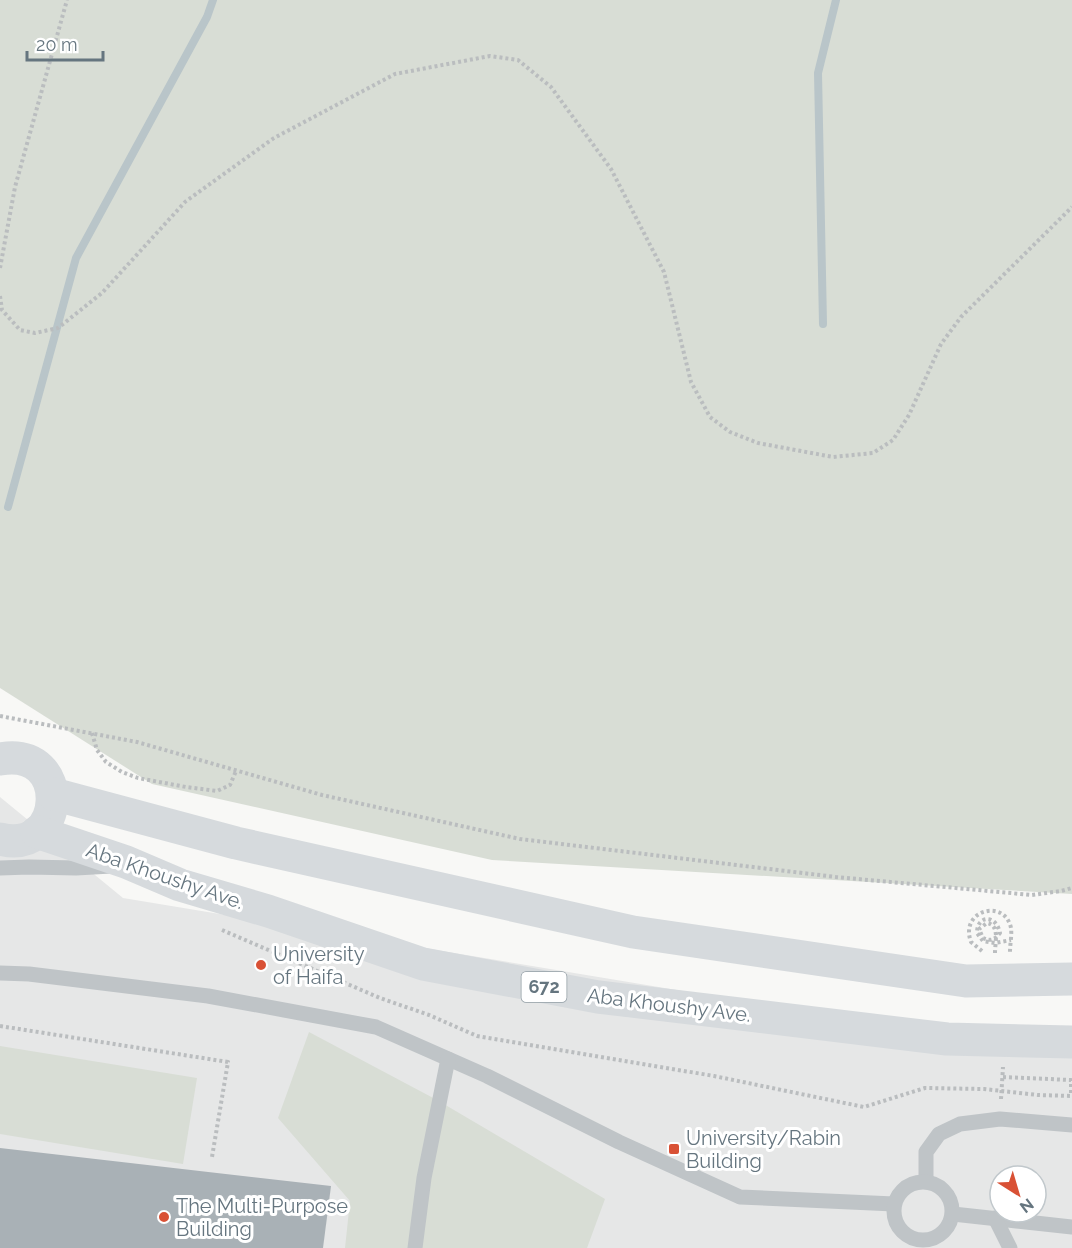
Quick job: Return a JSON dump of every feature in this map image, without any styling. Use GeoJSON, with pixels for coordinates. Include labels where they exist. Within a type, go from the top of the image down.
{"type":"FeatureCollection","features":[{"type":"Feature","properties":{"kind":"main road"},"geometry":{"type":"LineString","coordinates":[[0,759],[22,759],[33,764],[43,771],[50,782],[53,794],[50,815],[45,825],[37,832],[17,840],[0,839]]}},
{"type":"Feature","properties":{"kind":"main road"},"geometry":{"type":"LineString","coordinates":[[53,794],[236,843],[633,932],[966,981],[1072,979]]}},
{"type":"Feature","properties":{"kind":"main road","name":"Aba Khoushy Ave."},"geometry":{"type":"LineString","coordinates":[[37,832],[126,862],[180,885],[268,911],[423,964],[598,997],[947,1039],[1072,1042]]}},
{"type":"Feature","properties":{"kind":"lane"},"geometry":{"type":"LineString","coordinates":[[0,868],[95,867],[126,862]]}},
{"type":"Feature","properties":{"kind":"lane"},"geometry":{"type":"LineString","coordinates":[[0,973],[29,974],[208,996],[376,1027],[740,1197],[894,1204]]}},
{"type":"Feature","properties":{"kind":"lane"},"geometry":{"type":"LineString","coordinates":[[415,1248],[424,1178],[448,1059]]}},
{"type":"Feature","properties":{"kind":"lane"},"geometry":{"type":"LineString","coordinates":[[926,1181],[926,1152],[939,1134],[960,1124],[1000,1119],[1072,1125]]}},
{"type":"Feature","properties":{"kind":"lane"},"geometry":{"type":"LineString","coordinates":[[926,1181],[938,1184],[945,1191],[952,1203],[953,1214],[947,1228],[940,1235],[915,1244],[897,1225],[894,1204],[906,1186],[926,1181]]}},
{"type":"Feature","properties":{"kind":"lane"},"geometry":{"type":"LineString","coordinates":[[953,1214],[988,1217]]}},
{"type":"Feature","properties":{"kind":"lane"},"geometry":{"type":"LineString","coordinates":[[998,1224],[1010,1248]]}},
{"type":"Feature","properties":{"kind":"lane"},"geometry":{"type":"LineString","coordinates":[[1046,1224],[1072,1227]]}},
{"type":"Feature","properties":{"kind":"path"},"geometry":{"type":"LineString","coordinates":[[0,268],[15,187],[67,0]]}},
{"type":"Feature","properties":{"kind":"path"},"geometry":{"type":"LineString","coordinates":[[0,296],[2,310],[20,330],[35,333],[58,328],[102,293],[185,202],[274,138],[395,74],[490,56],[518,60],[551,87],[611,169],[664,272],[691,381],[710,417],[730,432],[758,443],[833,457],[873,453],[893,440],[909,415],[941,344],[961,317],[1072,207]]}},
{"type":"Feature","properties":{"kind":"path"},"geometry":{"type":"LineString","coordinates":[[0,716],[137,742],[322,795],[520,839],[836,877],[1032,895],[1072,888]]}},
{"type":"Feature","properties":{"kind":"path"},"geometry":{"type":"LineString","coordinates":[[92,733],[97,750],[106,762],[138,778],[186,788],[217,791],[230,785],[236,771]]}},
{"type":"Feature","properties":{"kind":"path"},"geometry":{"type":"LineString","coordinates":[[1061,891],[1072,892]]}},
{"type":"Feature","properties":{"kind":"path"},"geometry":{"type":"LineString","coordinates":[[995,932],[992,923],[987,922],[979,929],[983,938],[994,939],[999,933],[998,926],[993,920],[986,919],[977,926],[976,933],[983,941],[995,943],[1011,940]]}},
{"type":"Feature","properties":{"kind":"path"},"geometry":{"type":"LineString","coordinates":[[0,1026],[228,1062],[212,1157]]}},
{"type":"Feature","properties":{"kind":"path"},"geometry":{"type":"LineString","coordinates":[[1003,1077],[1071,1080],[1071,1096]]}},
{"type":"Feature","properties":{"kind":"shaded area"},"geometry":{"type":"Polygon","coordinates":[[[0,0],[1072,0],[1072,894],[492,860],[152,784],[0,688],[0,0]]]}},
{"type":"Feature","properties":{"kind":"shaded area","name":"University of Haifa"},"geometry":{"type":"Polygon","coordinates":[[[0,797],[123,898],[923,1031],[1072,1044],[1072,1248],[0,1248],[0,797]]]}},
{"type":"Feature","properties":{"kind":"shaded area"},"geometry":{"type":"Polygon","coordinates":[[[309,1032],[437,1100],[605,1199],[587,1248],[345,1248],[350,1201],[278,1118],[309,1032]]]}},
{"type":"Feature","properties":{"kind":"shaded area"},"geometry":{"type":"Polygon","coordinates":[[[0,1046],[197,1078],[183,1164],[0,1134],[0,1046]]]}},
{"type":"Feature","properties":{"kind":"building","name":"The Multi-Purpose Building"},"geometry":{"type":"Polygon","coordinates":[[[0,1148],[331,1186],[323,1248],[0,1248],[0,1148]]]}},
{"type":"Feature","properties":{"kind":"waterway"},"geometry":{"type":"LineString","coordinates":[[8,507],[76,258],[207,17],[213,0]]}},
{"type":"Feature","properties":{"kind":"waterway"},"geometry":{"type":"LineString","coordinates":[[823,324],[818,73],[836,0]]}},
{"type":"Feature","properties":{"kind":"place","name":"University of Haifa"},"geometry":{"type":"Point","coordinates":[261,965]}},
{"type":"Feature","properties":{"kind":"place","name":"University/Rabin Building"},"geometry":{"type":"Point","coordinates":[674,1149]}},
{"type":"Feature","properties":{"kind":"place","name":"The Multi-Purpose Building"},"geometry":{"type":"Point","coordinates":[164,1217]}}]}
